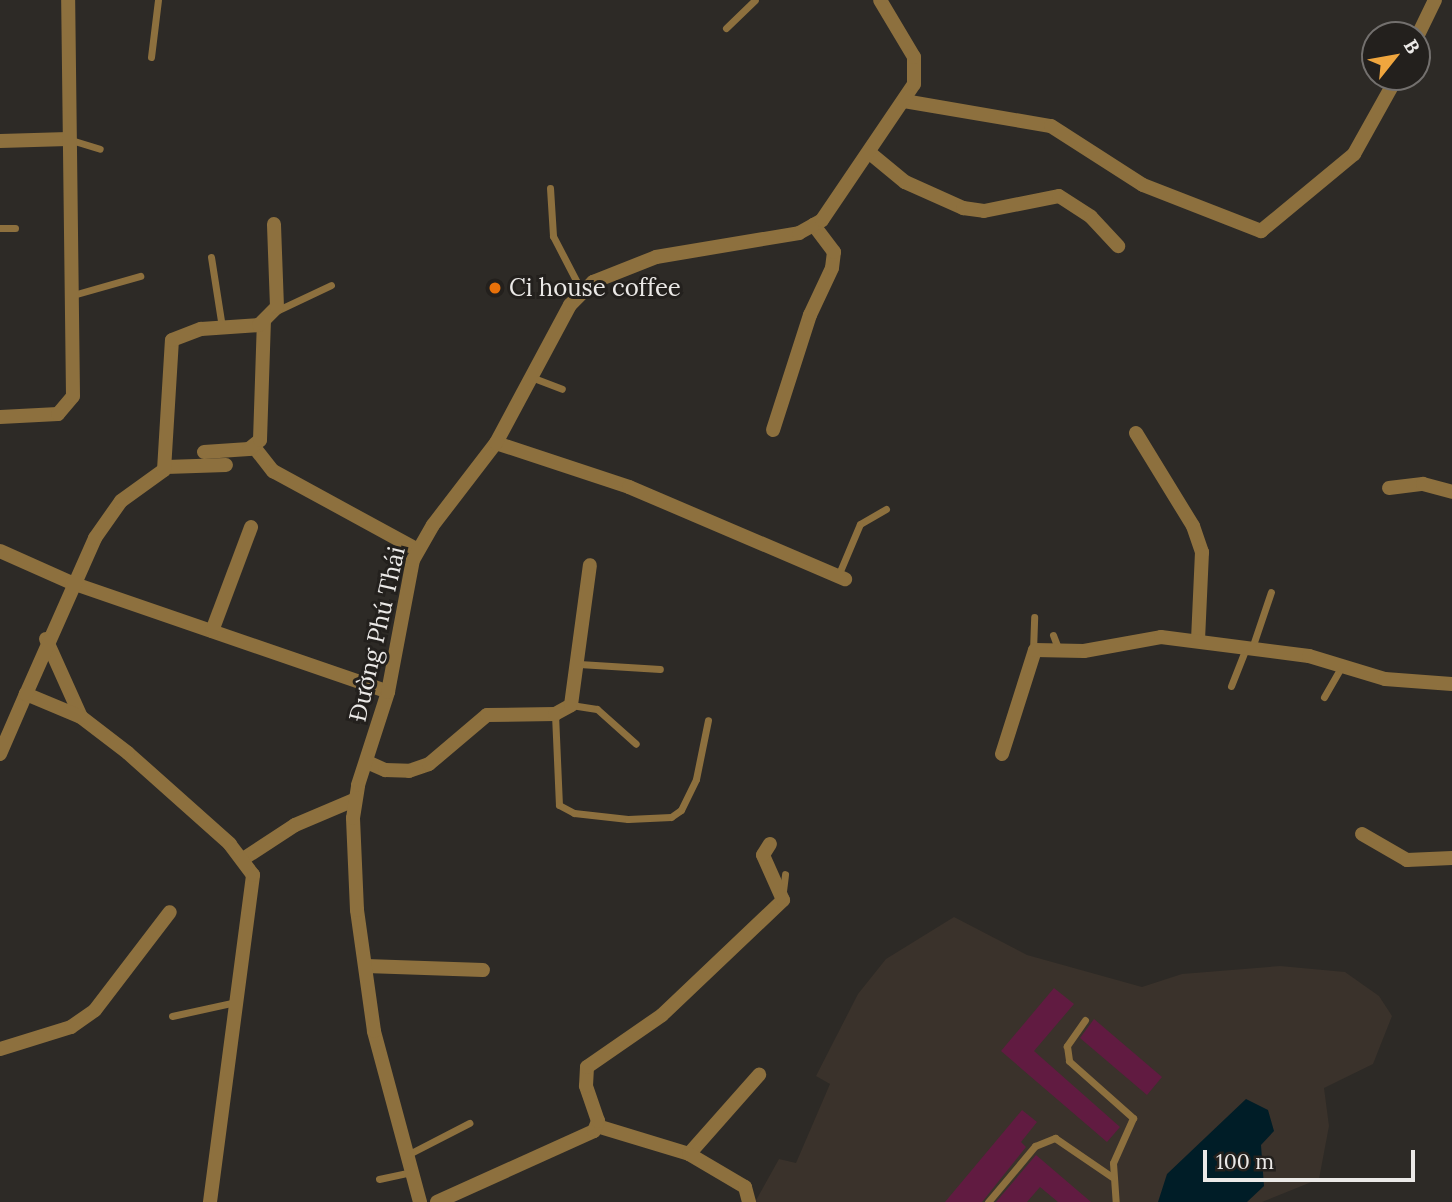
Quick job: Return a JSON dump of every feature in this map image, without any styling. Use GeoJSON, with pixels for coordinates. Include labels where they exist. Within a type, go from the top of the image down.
{"type":"FeatureCollection","features":[{"type":"Feature","properties":{"kind":"street"},"geometry":{"type":"LineString","coordinates":[[0,416],[58,414],[71,405],[68,0]]}},
{"type":"Feature","properties":{"kind":"street"},"geometry":{"type":"LineString","coordinates":[[774,429],[810,315],[832,268],[834,253],[814,225],[872,154],[914,84],[914,57],[880,0]]}},
{"type":"Feature","properties":{"kind":"street"},"geometry":{"type":"LineString","coordinates":[[1425,21],[1436,0]]}},
{"type":"Feature","properties":{"kind":"street"},"geometry":{"type":"LineString","coordinates":[[904,101],[1051,126],[1143,185],[1261,231],[1354,154],[1388,91]]}},
{"type":"Feature","properties":{"kind":"street"},"geometry":{"type":"LineString","coordinates":[[0,141],[68,139]]}},
{"type":"Feature","properties":{"kind":"street"},"geometry":{"type":"LineString","coordinates":[[872,154],[905,182],[962,208],[984,211],[1059,196],[1091,216],[1118,246]]}},
{"type":"Feature","properties":{"kind":"street"},"geometry":{"type":"LineString","coordinates":[[254,447],[262,434],[269,317],[278,304],[274,224]]}},
{"type":"Feature","properties":{"kind":"street","name":"Đường Phú Thái"},"geometry":{"type":"LineString","coordinates":[[420,1202],[409,1154],[387,1091],[366,966],[358,910],[354,800],[388,692],[418,550],[496,443],[531,376],[582,292],[605,275],[656,257],[799,233],[814,225]]}},
{"type":"Feature","properties":{"kind":"street"},"geometry":{"type":"LineString","coordinates":[[166,467],[171,342],[185,332],[222,328],[269,317]]}},
{"type":"Feature","properties":{"kind":"street"},"geometry":{"type":"LineString","coordinates":[[1136,433],[1187,514],[1202,552],[1198,641]]}},
{"type":"Feature","properties":{"kind":"street"},"geometry":{"type":"LineString","coordinates":[[496,443],[629,487],[842,577]]}},
{"type":"Feature","properties":{"kind":"street"},"geometry":{"type":"LineString","coordinates":[[204,452],[254,447]]}},
{"type":"Feature","properties":{"kind":"street"},"geometry":{"type":"LineString","coordinates":[[254,447],[273,471],[418,550]]}},
{"type":"Feature","properties":{"kind":"street"},"geometry":{"type":"LineString","coordinates":[[0,754],[46,639],[72,583],[117,504],[166,467],[226,465]]}},
{"type":"Feature","properties":{"kind":"street"},"geometry":{"type":"LineString","coordinates":[[1389,488],[1423,484],[1452,492]]}},
{"type":"Feature","properties":{"kind":"street"},"geometry":{"type":"LineString","coordinates":[[212,631],[251,527]]}},
{"type":"Feature","properties":{"kind":"street"},"geometry":{"type":"LineString","coordinates":[[0,551],[72,583],[388,692]]}},
{"type":"Feature","properties":{"kind":"street"},"geometry":{"type":"LineString","coordinates":[[367,762],[385,770],[409,771],[429,764],[487,715],[555,714],[571,705],[579,664],[590,565]]}},
{"type":"Feature","properties":{"kind":"street"},"geometry":{"type":"LineString","coordinates":[[1002,754],[1033,651],[1060,651],[1142,637],[1198,641],[1342,665],[1385,679],[1452,684]]}},
{"type":"Feature","properties":{"kind":"street"},"geometry":{"type":"LineString","coordinates":[[46,639],[81,717]]}},
{"type":"Feature","properties":{"kind":"street"},"geometry":{"type":"LineString","coordinates":[[26,694],[81,717],[243,859],[253,875],[210,1202]]}},
{"type":"Feature","properties":{"kind":"street"},"geometry":{"type":"LineString","coordinates":[[243,859],[295,825],[354,800]]}},
{"type":"Feature","properties":{"kind":"street"},"geometry":{"type":"LineString","coordinates":[[1362,834],[1407,860],[1452,858]]}},
{"type":"Feature","properties":{"kind":"street"},"geometry":{"type":"LineString","coordinates":[[597,1126],[587,1067],[662,1015],[772,913],[783,891],[764,859],[770,844]]}},
{"type":"Feature","properties":{"kind":"street"},"geometry":{"type":"LineString","coordinates":[[0,1049],[71,1027],[95,1010],[170,912]]}},
{"type":"Feature","properties":{"kind":"street"},"geometry":{"type":"LineString","coordinates":[[366,966],[483,970]]}},
{"type":"Feature","properties":{"kind":"street"},"geometry":{"type":"LineString","coordinates":[[689,1154],[760,1075]]}},
{"type":"Feature","properties":{"kind":"street"},"geometry":{"type":"LineString","coordinates":[[437,1202],[508,1174],[597,1126],[689,1154],[745,1187],[749,1202]]}},
{"type":"Feature","properties":{"kind":"lane"},"geometry":{"type":"LineString","coordinates":[[151,57],[158,0]]}},
{"type":"Feature","properties":{"kind":"lane"},"geometry":{"type":"LineString","coordinates":[[726,28],[755,0]]}},
{"type":"Feature","properties":{"kind":"lane"},"geometry":{"type":"LineString","coordinates":[[68,139],[100,149]]}},
{"type":"Feature","properties":{"kind":"lane"},"geometry":{"type":"LineString","coordinates":[[550,188],[553,236],[582,292]]}},
{"type":"Feature","properties":{"kind":"lane"},"geometry":{"type":"LineString","coordinates":[[0,228],[15,228]]}},
{"type":"Feature","properties":{"kind":"lane"},"geometry":{"type":"LineString","coordinates":[[211,257],[222,328]]}},
{"type":"Feature","properties":{"kind":"lane"},"geometry":{"type":"LineString","coordinates":[[72,295],[140,276]]}},
{"type":"Feature","properties":{"kind":"lane"},"geometry":{"type":"LineString","coordinates":[[269,317],[331,285]]}},
{"type":"Feature","properties":{"kind":"lane"},"geometry":{"type":"LineString","coordinates":[[531,376],[562,389]]}},
{"type":"Feature","properties":{"kind":"lane"},"geometry":{"type":"LineString","coordinates":[[842,577],[860,524],[886,509]]}},
{"type":"Feature","properties":{"kind":"lane"},"geometry":{"type":"LineString","coordinates":[[1231,686],[1270,592]]}},
{"type":"Feature","properties":{"kind":"lane"},"geometry":{"type":"LineString","coordinates":[[1033,651],[1034,617]]}},
{"type":"Feature","properties":{"kind":"lane"},"geometry":{"type":"LineString","coordinates":[[1053,635],[1060,651]]}},
{"type":"Feature","properties":{"kind":"lane"},"geometry":{"type":"LineString","coordinates":[[579,664],[660,670]]}},
{"type":"Feature","properties":{"kind":"lane"},"geometry":{"type":"LineString","coordinates":[[1324,697],[1342,665]]}},
{"type":"Feature","properties":{"kind":"lane"},"geometry":{"type":"LineString","coordinates":[[571,705],[597,709],[636,744]]}},
{"type":"Feature","properties":{"kind":"lane"},"geometry":{"type":"LineString","coordinates":[[555,714],[559,805],[574,813],[628,819],[671,817],[681,810],[696,779],[708,720]]}},
{"type":"Feature","properties":{"kind":"lane"},"geometry":{"type":"LineString","coordinates":[[783,891],[785,874]]}},
{"type":"Feature","properties":{"kind":"lane"},"geometry":{"type":"LineString","coordinates":[[172,1016],[236,1002]]}},
{"type":"Feature","properties":{"kind":"lane"},"geometry":{"type":"LineString","coordinates":[[1085,1020],[1067,1045],[1069,1061],[1133,1118],[1112,1177],[1116,1202]]}},
{"type":"Feature","properties":{"kind":"lane"},"geometry":{"type":"LineString","coordinates":[[409,1154],[469,1123]]}},
{"type":"Feature","properties":{"kind":"lane"},"geometry":{"type":"LineString","coordinates":[[988,1202],[1035,1146],[1055,1138],[1112,1177]]}},
{"type":"Feature","properties":{"kind":"lane"},"geometry":{"type":"LineString","coordinates":[[379,1179],[414,1171]]}},
{"type":"Feature","properties":{"kind":"shaded area"},"geometry":{"type":"Polygon","coordinates":[[[954,917],[1027,955],[1142,987],[1182,974],[1280,966],[1345,972],[1379,996],[1392,1016],[1373,1064],[1324,1088],[1329,1126],[1319,1179],[1262,1202],[755,1202],[779,1159],[796,1163],[830,1084],[816,1076],[858,994],[886,959],[954,917]]]}},
{"type":"Feature","properties":{"kind":"water"},"geometry":{"type":"Polygon","coordinates":[[[1246,1099],[1268,1110],[1274,1131],[1261,1145],[1264,1186],[1247,1202],[1158,1202],[1167,1174],[1246,1099]]]}},
{"type":"Feature","properties":{"kind":"building"},"geometry":{"type":"Polygon","coordinates":[[[1054,988],[1074,1004],[1034,1051],[1120,1127],[1107,1142],[1001,1051],[1054,988]]]}},
{"type":"Feature","properties":{"kind":"building"},"geometry":{"type":"Polygon","coordinates":[[[1094,1019],[1162,1077],[1147,1095],[1080,1038],[1094,1019]]]}},
{"type":"Feature","properties":{"kind":"building"},"geometry":{"type":"Polygon","coordinates":[[[1022,1110],[1037,1122],[1021,1142],[1026,1147],[982,1202],[945,1202],[1022,1110]]]}},
{"type":"Feature","properties":{"kind":"building"},"geometry":{"type":"Polygon","coordinates":[[[1036,1155],[1091,1202],[1058,1202],[1040,1187],[1027,1202],[996,1202],[1036,1155]]]}},
{"type":"Feature","properties":{"kind":"place","name":"Ci house coffee"},"geometry":{"type":"Point","coordinates":[495,288]}}]}
